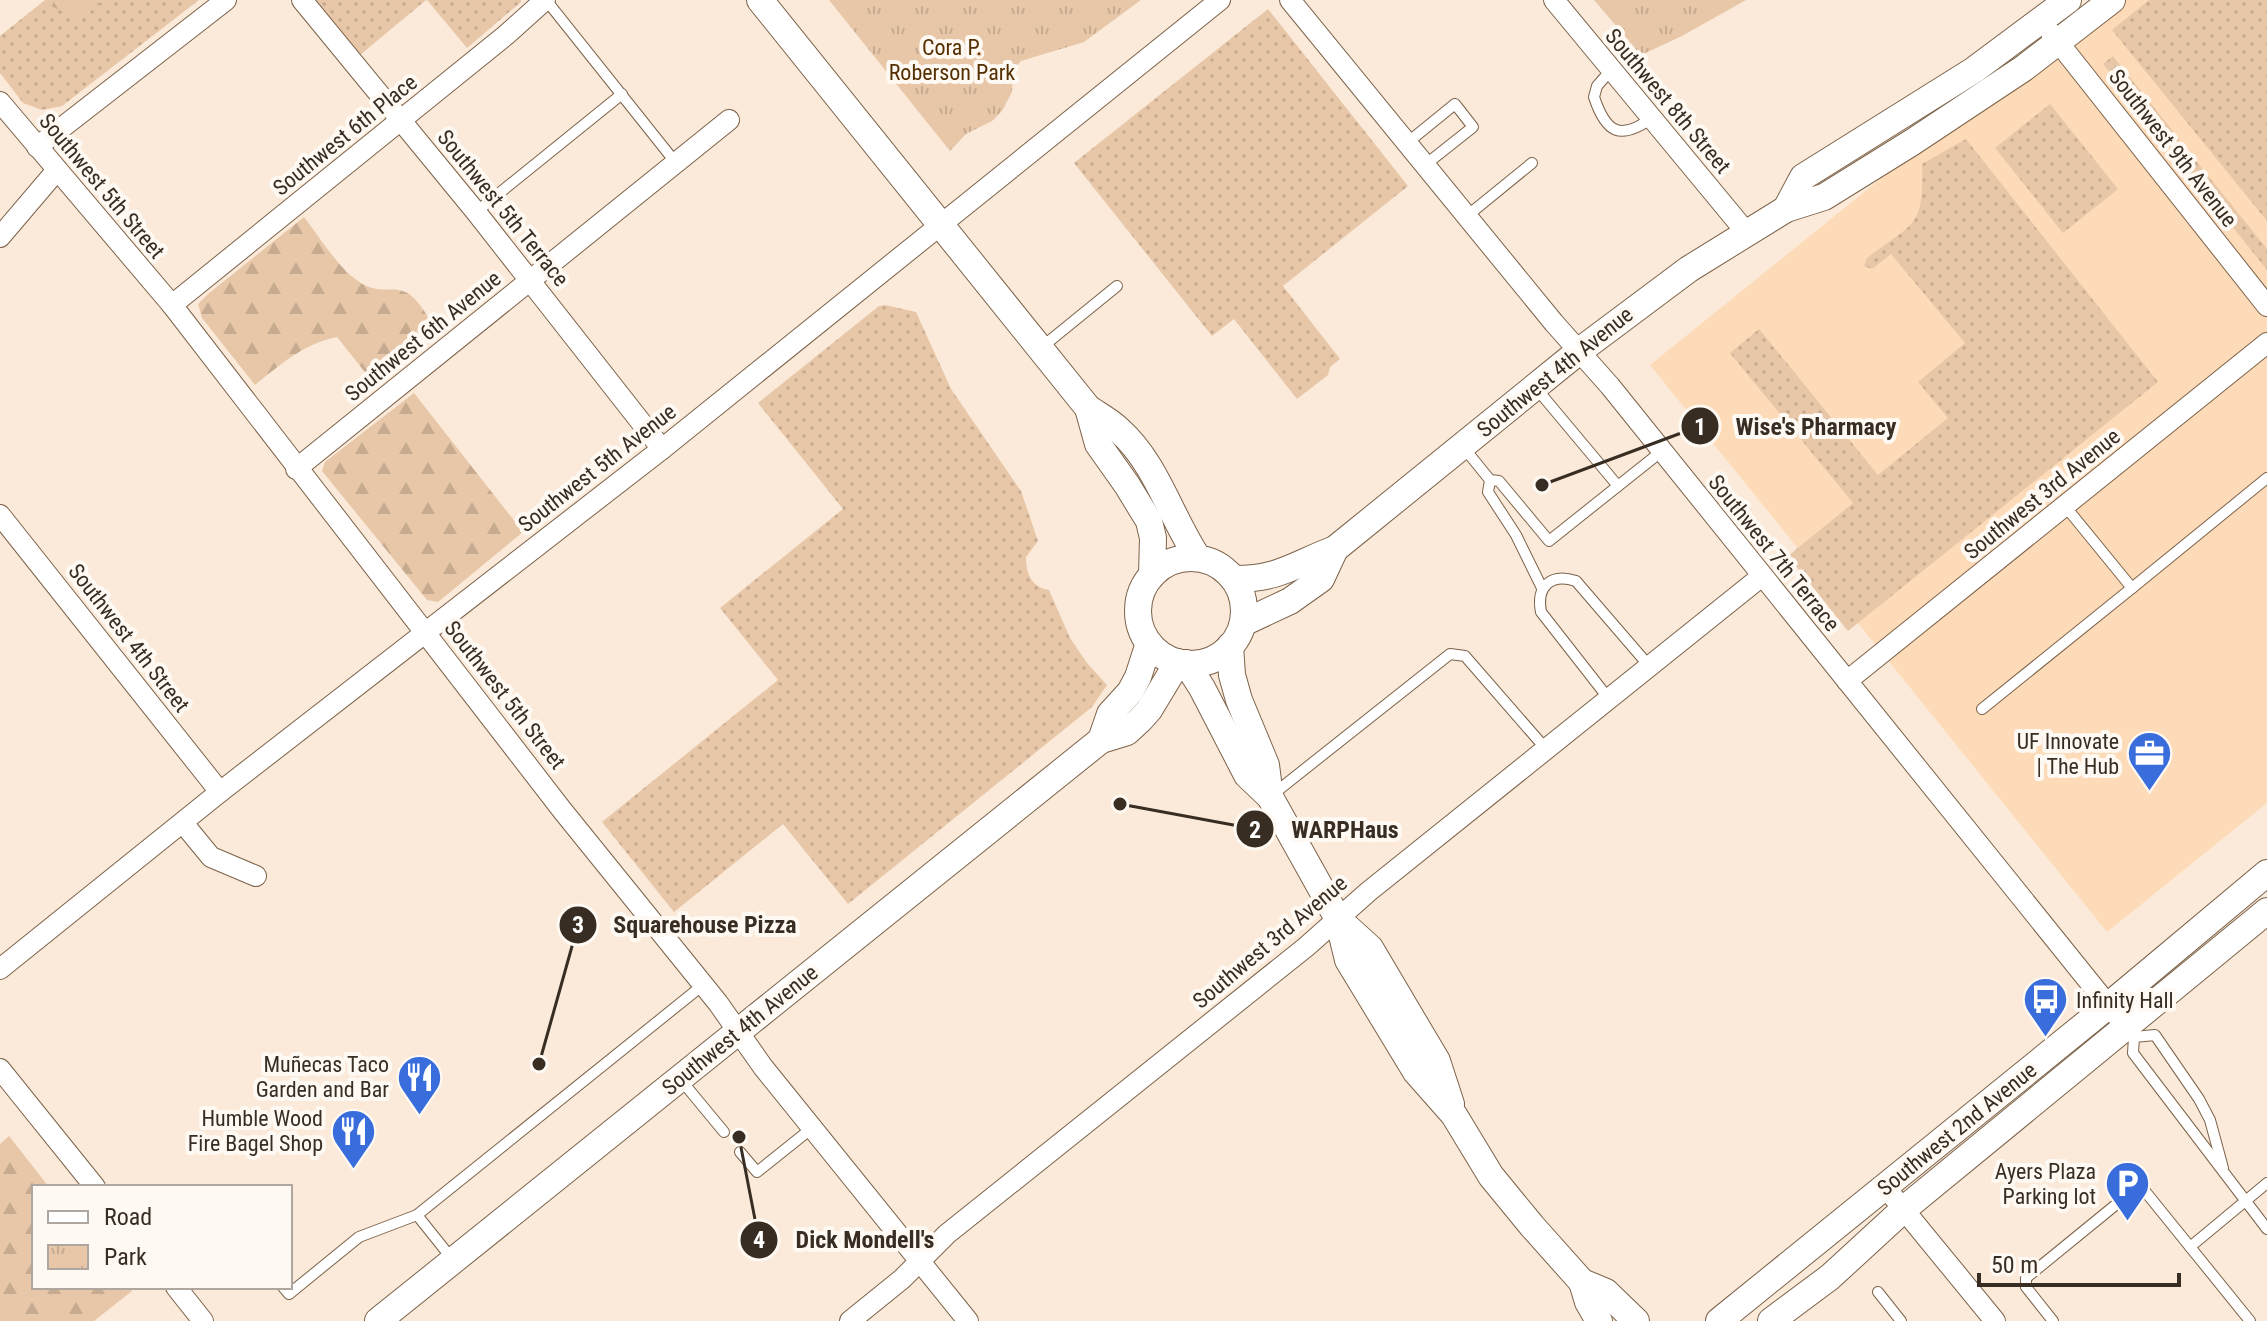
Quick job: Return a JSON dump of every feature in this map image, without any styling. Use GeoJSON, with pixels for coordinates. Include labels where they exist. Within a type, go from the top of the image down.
{"type":"FeatureCollection","features":[{"type":"Feature","properties":{"kind":"street"},"geometry":{"type":"LineString","coordinates":[[37,147],[226,0]]}},
{"type":"Feature","properties":{"kind":"street","name":"Southwest 5th Terrace"},"geometry":{"type":"LineString","coordinates":[[302,0],[476,212],[662,449]]}},
{"type":"Feature","properties":{"kind":"street","name":"Southwest 6th Place"},"geometry":{"type":"LineString","coordinates":[[172,305],[545,0]]}},
{"type":"Feature","properties":{"kind":"street"},"geometry":{"type":"LineString","coordinates":[[760,0],[1088,408],[1119,430],[1142,459],[1158,482],[1183,536],[1198,558]]}},
{"type":"Feature","properties":{"kind":"street","name":"Southwest 5th Avenue"},"geometry":{"type":"LineString","coordinates":[[0,969],[220,792],[662,449],[1220,0]]}},
{"type":"Feature","properties":{"kind":"street","name":"Southwest 7th Terrace"},"geometry":{"type":"LineString","coordinates":[[1290,0],[1662,451],[2130,1032]]}},
{"type":"Feature","properties":{"kind":"street","name":"Southwest 8th Street"},"geometry":{"type":"LineString","coordinates":[[1554,0],[1746,232]]}},
{"type":"Feature","properties":{"kind":"street","name":"Southwest 4th Avenue"},"geometry":{"type":"LineString","coordinates":[[1786,209],[1803,177],[1974,70],[2068,0]]}},
{"type":"Feature","properties":{"kind":"street","name":"Southwest 4th Avenue"},"geometry":{"type":"LineString","coordinates":[[1234,579],[1279,575],[1335,549],[1578,352],[1689,269],[1786,209],[1824,197],[1911,143],[2059,42],[2112,0]]}},
{"type":"Feature","properties":{"kind":"street","name":"Southwest 9th Avenue"},"geometry":{"type":"LineString","coordinates":[[2042,20],[2267,306]]}},
{"type":"Feature","properties":{"kind":"street","name":"Southwest 5th Street"},"geometry":{"type":"LineString","coordinates":[[0,102],[172,305],[562,810],[739,1031],[763,1067],[968,1321]]}},
{"type":"Feature","properties":{"kind":"street","name":"Southwest 6th Avenue"},"geometry":{"type":"LineString","coordinates":[[296,469],[729,120]]}},
{"type":"Feature","properties":{"kind":"street"},"geometry":{"type":"LineString","coordinates":[[0,237],[57,170]]}},
{"type":"Feature","properties":{"kind":"street","name":"Southwest 3rd Avenue"},"geometry":{"type":"LineString","coordinates":[[1847,681],[2267,343]]}},
{"type":"Feature","properties":{"kind":"street"},"geometry":{"type":"LineString","coordinates":[[1088,408],[1098,444],[1149,521],[1153,538],[1152,575]]}},
{"type":"Feature","properties":{"kind":"street","name":"Southwest 4th Street"},"geometry":{"type":"LineString","coordinates":[[0,515],[220,792]]}},
{"type":"Feature","properties":{"kind":"street","name":"Southwest 4th Avenue"},"geometry":{"type":"LineString","coordinates":[[1243,623],[1290,601],[1321,579],[1335,549]]}},
{"type":"Feature","properties":{"kind":"street"},"geometry":{"type":"LineString","coordinates":[[1182,663],[1208,661],[1230,646],[1243,623],[1245,608],[1242,593],[1234,579],[1219,565],[1198,558],[1181,559],[1152,575],[1139,601],[1142,630],[1158,652],[1182,663],[1202,688],[1247,775],[1270,797],[1338,919],[1370,948],[1437,1061],[1454,1115],[1477,1155],[1507,1198],[1582,1282],[1588,1302],[1599,1321]]}},
{"type":"Feature","properties":{"kind":"street","name":"Southwest 3rd Avenue"},"geometry":{"type":"LineString","coordinates":[[850,1321],[947,1234],[1762,576]]}},
{"type":"Feature","properties":{"kind":"street","name":"Southwest 4th Avenue"},"geometry":{"type":"LineString","coordinates":[[1101,740],[1110,714],[1130,692],[1138,677],[1149,643]]}},
{"type":"Feature","properties":{"kind":"street"},"geometry":{"type":"LineString","coordinates":[[1230,646],[1232,675],[1266,765],[1270,797]]}},
{"type":"Feature","properties":{"kind":"street","name":"Southwest 4th Avenue"},"geometry":{"type":"LineString","coordinates":[[378,1321],[1101,740],[1127,732],[1149,710],[1182,663]]}},
{"type":"Feature","properties":{"kind":"street"},"geometry":{"type":"LineString","coordinates":[[183,823],[211,857],[256,876]]}},
{"type":"Feature","properties":{"kind":"street","name":"Southwest 2nd Avenue"},"geometry":{"type":"LineString","coordinates":[[1719,1321],[1886,1188],[2267,873]]}},
{"type":"Feature","properties":{"kind":"street","name":"Southwest 2nd Avenue"},"geometry":{"type":"LineString","coordinates":[[1771,1321],[1830,1277],[1904,1209],[2130,1032],[2267,911]]}},
{"type":"Feature","properties":{"kind":"street"},"geometry":{"type":"LineString","coordinates":[[0,1069],[93,1185]]}},
{"type":"Feature","properties":{"kind":"street"},"geometry":{"type":"LineString","coordinates":[[1886,1188],[1988,1319]]}},
{"type":"Feature","properties":{"kind":"street"},"geometry":{"type":"LineString","coordinates":[[1582,1282],[1606,1292],[1636,1321]]}},
{"type":"Feature","properties":{"kind":"street"},"geometry":{"type":"LineString","coordinates":[[178,1289],[203,1321]]}},
{"type":"Feature","properties":{"kind":"lane"},"geometry":{"type":"LineString","coordinates":[[545,0],[676,163]]}},
{"type":"Feature","properties":{"kind":"lane"},"geometry":{"type":"LineString","coordinates":[[1611,70],[1597,86],[1594,97],[1606,122],[1625,134],[1652,118]]}},
{"type":"Feature","properties":{"kind":"lane"},"geometry":{"type":"LineString","coordinates":[[476,212],[622,94]]}},
{"type":"Feature","properties":{"kind":"lane"},"geometry":{"type":"LineString","coordinates":[[1407,143],[1455,104],[1473,127],[1425,165]]}},
{"type":"Feature","properties":{"kind":"lane"},"geometry":{"type":"LineString","coordinates":[[1467,216],[1532,163]]}},
{"type":"Feature","properties":{"kind":"lane"},"geometry":{"type":"LineString","coordinates":[[1040,348],[1117,286]]}},
{"type":"Feature","properties":{"kind":"lane"},"geometry":{"type":"LineString","coordinates":[[1535,387],[1618,486]]}},
{"type":"Feature","properties":{"kind":"lane"},"geometry":{"type":"LineString","coordinates":[[1462,446],[1490,480],[1499,481],[1549,541],[1662,451]]}},
{"type":"Feature","properties":{"kind":"lane"},"geometry":{"type":"LineString","coordinates":[[1982,709],[2267,478]]}},
{"type":"Feature","properties":{"kind":"lane"},"geometry":{"type":"LineString","coordinates":[[1490,480],[1488,492],[1516,535],[1542,588]]}},
{"type":"Feature","properties":{"kind":"lane"},"geometry":{"type":"LineString","coordinates":[[2065,506],[2132,588]]}},
{"type":"Feature","properties":{"kind":"lane"},"geometry":{"type":"LineString","coordinates":[[1609,699],[1541,612],[1539,599],[1542,588],[1553,580],[1565,577],[1576,581],[1650,667]]}},
{"type":"Feature","properties":{"kind":"lane"},"geometry":{"type":"LineString","coordinates":[[1270,797],[1450,654],[1465,656],[1546,749]]}},
{"type":"Feature","properties":{"kind":"lane"},"geometry":{"type":"LineString","coordinates":[[285,1289],[289,1294],[359,1237],[417,1215],[703,985]]}},
{"type":"Feature","properties":{"kind":"lane"},"geometry":{"type":"LineString","coordinates":[[2225,1177],[2210,1120],[2199,1099],[2155,1035],[2130,1032],[2133,1053],[2225,1177],[2267,1229]]}},
{"type":"Feature","properties":{"kind":"lane"},"geometry":{"type":"LineString","coordinates":[[680,1078],[724,1132]]}},
{"type":"Feature","properties":{"kind":"lane"},"geometry":{"type":"LineString","coordinates":[[740,1152],[757,1172],[812,1128]]}},
{"type":"Feature","properties":{"kind":"lane"},"geometry":{"type":"LineString","coordinates":[[2190,1247],[2267,1183]]}},
{"type":"Feature","properties":{"kind":"lane"},"geometry":{"type":"LineString","coordinates":[[2053,1321],[2026,1287],[2026,1278],[2138,1185],[2142,1186],[2250,1321]]}},
{"type":"Feature","properties":{"kind":"lane"},"geometry":{"type":"LineString","coordinates":[[417,1215],[453,1260]]}},
{"type":"Feature","properties":{"kind":"lane"},"geometry":{"type":"LineString","coordinates":[[1878,1292],[1901,1321]]}},
{"type":"Feature","properties":{"kind":"shaded area"},"geometry":{"type":"Polygon","coordinates":[[[2102,0],[2267,0],[2267,803],[2107,932],[1650,365],[2102,0]]]}},
{"type":"Feature","properties":{"kind":"green space"},"geometry":{"type":"Polygon","coordinates":[[[45,0],[80,19],[103,0],[199,0],[62,106],[42,110],[23,103],[0,73],[0,36],[45,0]]]}},
{"type":"Feature","properties":{"kind":"green space"},"geometry":{"type":"Polygon","coordinates":[[[45,0],[103,0],[80,19],[51,6],[45,0]]]}},
{"type":"Feature","properties":{"kind":"green space"},"geometry":{"type":"Polygon","coordinates":[[[314,0],[426,0],[360,55],[314,0]]]}},
{"type":"Feature","properties":{"kind":"green space"},"geometry":{"type":"Polygon","coordinates":[[[427,0],[521,0],[521,2],[467,48],[427,0]]]}},
{"type":"Feature","properties":{"kind":"green space","name":"Cora P. Roberson Park"},"geometry":{"type":"Polygon","coordinates":[[[829,0],[1141,0],[1084,42],[1021,61],[1013,70],[1012,92],[1002,111],[992,121],[966,134],[950,151],[829,0]]]}},
{"type":"Feature","properties":{"kind":"green space"},"geometry":{"type":"Polygon","coordinates":[[[1594,0],[1746,0],[1641,55],[1594,0]]]}},
{"type":"Feature","properties":{"kind":"green space"},"geometry":{"type":"Polygon","coordinates":[[[2149,0],[2267,0],[2267,221],[2112,30],[2149,0]]]}},
{"type":"Feature","properties":{"kind":"green space"},"geometry":{"type":"Polygon","coordinates":[[[1268,9],[1408,186],[1283,286],[1340,359],[1330,367],[1328,375],[1297,399],[1234,319],[1212,336],[1074,163],[1268,9]]]}},
{"type":"Feature","properties":{"kind":"green space"},"geometry":{"type":"Polygon","coordinates":[[[2113,56],[2180,140],[2170,148],[2103,64],[2113,56]]]}},
{"type":"Feature","properties":{"kind":"green space"},"geometry":{"type":"Polygon","coordinates":[[[2050,104],[2118,189],[2063,233],[1995,148],[2050,104]]]}},
{"type":"Feature","properties":{"kind":"green space"},"geometry":{"type":"Polygon","coordinates":[[[1966,139],[2158,382],[1848,631],[1788,556],[1853,503],[1730,353],[1759,329],[1878,475],[1948,418],[1918,382],[1965,343],[1891,254],[1872,269],[1864,266],[1867,258],[1913,221],[1921,200],[1922,164],[1966,139]]]}},
{"type":"Feature","properties":{"kind":"green space"},"geometry":{"type":"Polygon","coordinates":[[[2193,157],[2267,249],[2267,270],[2183,165],[2193,157]]]}},
{"type":"Feature","properties":{"kind":"green space"},"geometry":{"type":"Polygon","coordinates":[[[304,217],[336,260],[358,281],[378,289],[403,291],[420,305],[430,321],[417,346],[382,377],[364,371],[337,337],[303,350],[255,385],[202,318],[198,304],[208,294],[304,217]]]}},
{"type":"Feature","properties":{"kind":"green space"},"geometry":{"type":"Polygon","coordinates":[[[879,306],[916,312],[951,389],[1021,491],[1038,541],[1026,557],[1029,574],[1038,586],[1049,590],[1070,638],[1107,685],[1092,707],[848,904],[783,824],[674,912],[602,822],[778,680],[720,608],[843,509],[758,403],[879,306]]]}},
{"type":"Feature","properties":{"kind":"green space"},"geometry":{"type":"Polygon","coordinates":[[[414,393],[523,532],[438,602],[427,600],[322,471],[325,462],[414,393]]]}},
{"type":"Feature","properties":{"kind":"green space"},"geometry":{"type":"Polygon","coordinates":[[[9,1136],[47,1185],[32,1185],[32,1289],[132,1291],[94,1321],[0,1321],[0,1144],[9,1136]]]}},
{"type":"Feature","properties":{"kind":"place","name":"Wise's Pharmacy"},"geometry":{"type":"Point","coordinates":[1542,485]}},
{"type":"Feature","properties":{"kind":"place","name":"UF Innovate | The Hub"},"geometry":{"type":"Point","coordinates":[2150,793]}},
{"type":"Feature","properties":{"kind":"place","name":"WARPHaus"},"geometry":{"type":"Point","coordinates":[1120,804]}},
{"type":"Feature","properties":{"kind":"place","name":"Infinity Hall"},"geometry":{"type":"Point","coordinates":[2045,1039]}},
{"type":"Feature","properties":{"kind":"place","name":"Squarehouse Pizza"},"geometry":{"type":"Point","coordinates":[539,1064]}},
{"type":"Feature","properties":{"kind":"place","name":"Muñecas Taco Garden and Bar"},"geometry":{"type":"Point","coordinates":[420,1116]}},
{"type":"Feature","properties":{"kind":"place","name":"Dick Mondell's"},"geometry":{"type":"Point","coordinates":[739,1137]}},
{"type":"Feature","properties":{"kind":"place","name":"Humble Wood Fire Bagel Shop"},"geometry":{"type":"Point","coordinates":[354,1170]}},
{"type":"Feature","properties":{"kind":"place","name":"Ayers Plaza Parking lot"},"geometry":{"type":"Point","coordinates":[2127,1223]}}]}
